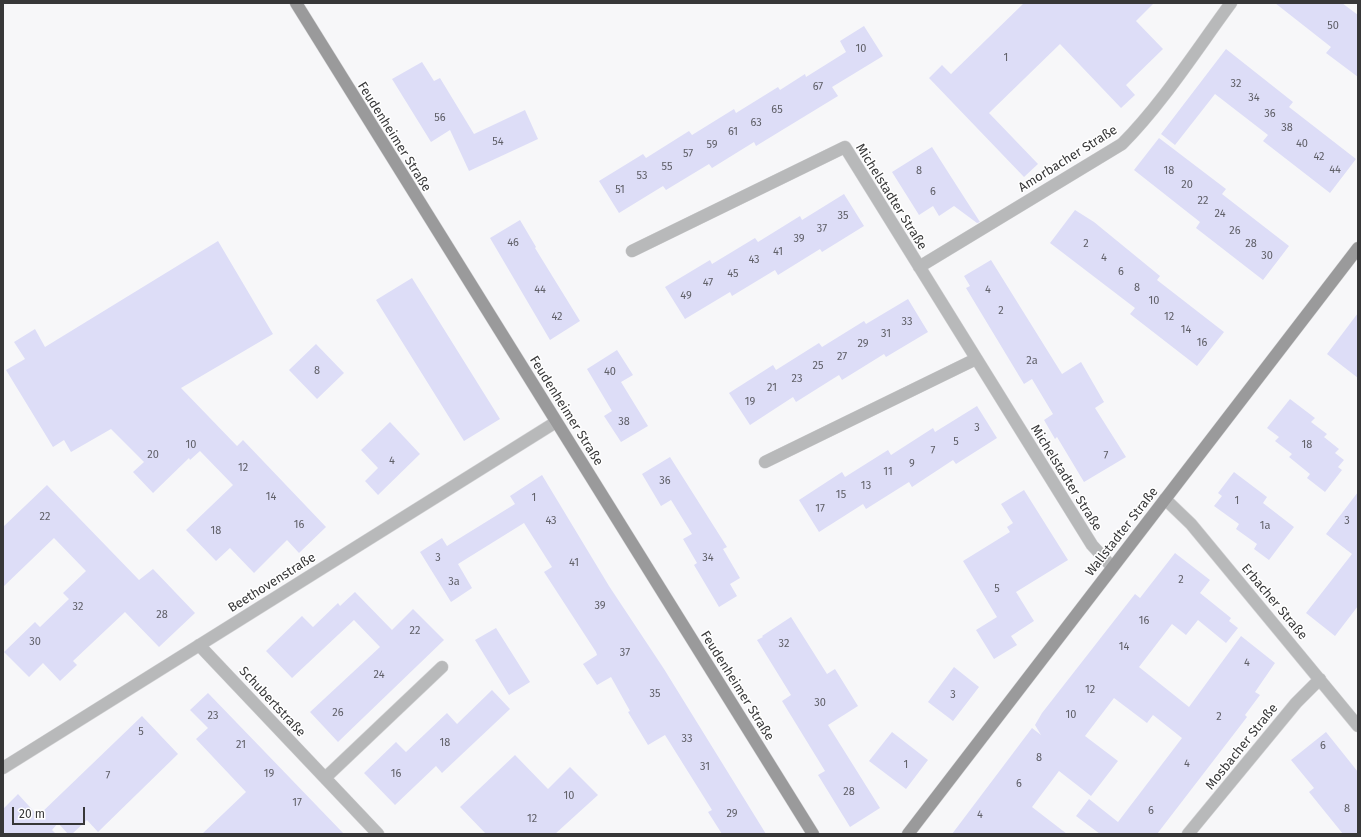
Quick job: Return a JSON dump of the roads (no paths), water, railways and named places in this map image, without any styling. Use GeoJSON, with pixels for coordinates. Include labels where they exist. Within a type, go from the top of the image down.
{"type":"FeatureCollection","features":[{"type":"Feature","properties":{"kind":"main road","name":"Feudenheimer Straße"},"geometry":{"type":"LineString","coordinates":[[296,3],[813,834]]}},
{"type":"Feature","properties":{"kind":"main road","name":"Wallstadter Straße"},"geometry":{"type":"LineString","coordinates":[[908,834],[1358,248]]}},
{"type":"Feature","properties":{"kind":"street","name":"Amorbacher Straße"},"geometry":{"type":"LineString","coordinates":[[919,267],[1122,144],[1134,132],[1162,96],[1231,3]]}},
{"type":"Feature","properties":{"kind":"street","name":"Michelstadter Straße"},"geometry":{"type":"LineString","coordinates":[[632,251],[845,147],[1092,544],[1112,567]]}},
{"type":"Feature","properties":{"kind":"street"},"geometry":{"type":"LineString","coordinates":[[765,462],[976,359]]}},
{"type":"Feature","properties":{"kind":"street","name":"Beethovenstraße"},"geometry":{"type":"LineString","coordinates":[[3,768],[556,422]]}},
{"type":"Feature","properties":{"kind":"street","name":"Erbacher Straße"},"geometry":{"type":"LineString","coordinates":[[1165,499],[1191,524],[1358,726]]}},
{"type":"Feature","properties":{"kind":"street","name":"Schubertstraße"},"geometry":{"type":"LineString","coordinates":[[199,645],[378,834]]}},
{"type":"Feature","properties":{"kind":"street"},"geometry":{"type":"LineString","coordinates":[[325,778],[442,667]]}},
{"type":"Feature","properties":{"kind":"street","name":"Mosbacher Straße"},"geometry":{"type":"LineString","coordinates":[[1188,834],[1296,703],[1320,679]]}}]}
